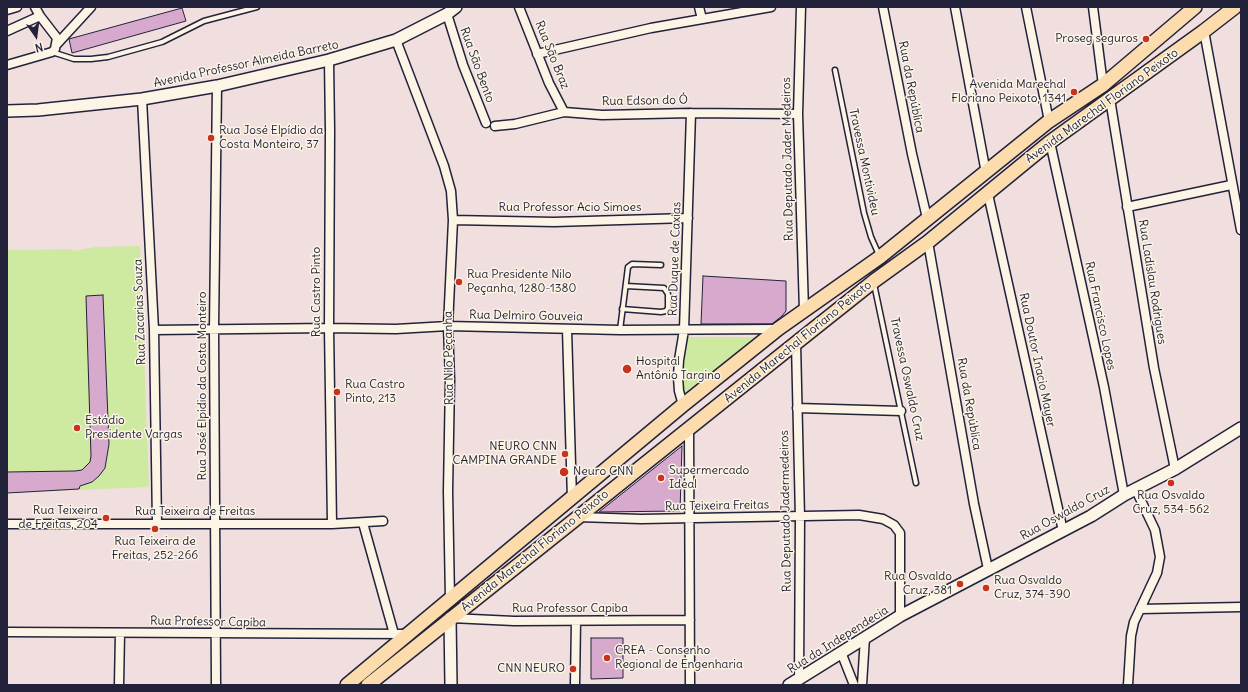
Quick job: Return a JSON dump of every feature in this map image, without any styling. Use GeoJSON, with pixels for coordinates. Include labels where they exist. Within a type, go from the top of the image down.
{"type":"FeatureCollection","features":[{"type":"Feature","properties":{"kind":"main road","name":"Avenida Marechal Floriano Peixoto"},"geometry":{"type":"LineString","coordinates":[[347,685],[778,329],[880,258],[927,218],[986,174],[1050,120],[1103,85],[1195,7]]}},
{"type":"Feature","properties":{"kind":"main road","name":"Avenida Marechal Floriano Peixoto"},"geometry":{"type":"LineString","coordinates":[[368,685],[577,516],[690,429],[874,281],[928,242],[1050,142],[1235,7]]}},
{"type":"Feature","properties":{"kind":"main road","name":"Rua Nilo Peçanha"},"geometry":{"type":"LineString","coordinates":[[450,599],[450,618]]}},
{"type":"Feature","properties":{"kind":"street"},"geometry":{"type":"LineString","coordinates":[[7,10],[17,7]]}},
{"type":"Feature","properties":{"kind":"street"},"geometry":{"type":"LineString","coordinates":[[35,7],[57,38],[57,44]]}},
{"type":"Feature","properties":{"kind":"street"},"geometry":{"type":"LineString","coordinates":[[7,65],[52,52],[57,44],[91,7]]}},
{"type":"Feature","properties":{"kind":"street","name":"Avenida Professor Almeida Barreto"},"geometry":{"type":"LineString","coordinates":[[7,111],[38,110],[142,99],[217,86],[329,60],[396,40],[446,14],[456,7]]}},
{"type":"Feature","properties":{"kind":"street","name":"Rua São Braz"},"geometry":{"type":"LineString","coordinates":[[519,7],[537,54],[564,112]]}},
{"type":"Feature","properties":{"kind":"street"},"geometry":{"type":"LineString","coordinates":[[699,7],[702,19]]}},
{"type":"Feature","properties":{"kind":"street"},"geometry":{"type":"LineString","coordinates":[[537,54],[702,19],[771,7]]}},
{"type":"Feature","properties":{"kind":"street","name":"Rua Deputado Jader Medeiros"},"geometry":{"type":"LineString","coordinates":[[801,7],[798,114],[804,311]]}},
{"type":"Feature","properties":{"kind":"street","name":"Rua da República"},"geometry":{"type":"LineString","coordinates":[[883,7],[912,154],[927,218]]}},
{"type":"Feature","properties":{"kind":"street"},"geometry":{"type":"LineString","coordinates":[[955,7],[986,174]]}},
{"type":"Feature","properties":{"kind":"street"},"geometry":{"type":"LineString","coordinates":[[1026,7],[1050,120]]}},
{"type":"Feature","properties":{"kind":"street"},"geometry":{"type":"LineString","coordinates":[[1093,7],[1103,85]]}},
{"type":"Feature","properties":{"kind":"street","name":"Rua São Bento"},"geometry":{"type":"LineString","coordinates":[[446,14],[463,65],[486,123]]}},
{"type":"Feature","properties":{"kind":"street"},"geometry":{"type":"LineString","coordinates":[[7,30],[40,16]]}},
{"type":"Feature","properties":{"kind":"street"},"geometry":{"type":"LineString","coordinates":[[1204,31],[1241,230]]}},
{"type":"Feature","properties":{"kind":"street","name":"Rua Nilo Peçanha"},"geometry":{"type":"LineString","coordinates":[[396,40],[444,166],[451,191],[453,220],[448,326],[450,380],[448,491],[450,599]]}},
{"type":"Feature","properties":{"kind":"street","name":"Rua Castro Pinto"},"geometry":{"type":"LineString","coordinates":[[329,60],[329,328],[332,524]]}},
{"type":"Feature","properties":{"kind":"street","name":"Rua José Elpídio da Costa Monteiro"},"geometry":{"type":"LineString","coordinates":[[216,685],[214,329],[217,86]]}},
{"type":"Feature","properties":{"kind":"street","name":"Rua Zacarias Souza"},"geometry":{"type":"LineString","coordinates":[[142,99],[154,330],[158,524]]}},
{"type":"Feature","properties":{"kind":"street","name":"Rua Ladislau Rodrigues"},"geometry":{"type":"LineString","coordinates":[[1110,99],[1154,368],[1175,469]]}},
{"type":"Feature","properties":{"kind":"street","name":"Rua Edson do Ó"},"geometry":{"type":"LineString","coordinates":[[495,126],[515,124],[564,112],[602,115],[691,113],[798,114]]}},
{"type":"Feature","properties":{"kind":"street","name":"Rua Duque de Caxias"},"geometry":{"type":"LineString","coordinates":[[683,406],[679,391],[678,377],[684,330],[691,113]]}},
{"type":"Feature","properties":{"kind":"street","name":"Rua Francisco Lopes"},"geometry":{"type":"LineString","coordinates":[[1050,142],[1104,387],[1124,495]]}},
{"type":"Feature","properties":{"kind":"street"},"geometry":{"type":"LineString","coordinates":[[1128,207],[1232,185]]}},
{"type":"Feature","properties":{"kind":"street","name":"Rua Doutor Inacio Mayer"},"geometry":{"type":"LineString","coordinates":[[988,194],[1063,531]]}},
{"type":"Feature","properties":{"kind":"street","name":"Rua Professor Acio Simoes"},"geometry":{"type":"LineString","coordinates":[[453,220],[554,222],[688,218]]}},
{"type":"Feature","properties":{"kind":"street","name":"Rua da República"},"geometry":{"type":"LineString","coordinates":[[928,242],[974,504],[988,569]]}},
{"type":"Feature","properties":{"kind":"street","name":"Rua Delmiro Gouveia"},"geometry":{"type":"LineString","coordinates":[[154,330],[329,328],[396,329],[448,326],[620,330],[778,329]]}},
{"type":"Feature","properties":{"kind":"street"},"geometry":{"type":"LineString","coordinates":[[567,328],[572,499]]}},
{"type":"Feature","properties":{"kind":"street","name":"Rua Deputado Jadermedeiros"},"geometry":{"type":"LineString","coordinates":[[794,682],[800,518],[796,343]]}},
{"type":"Feature","properties":{"kind":"street"},"geometry":{"type":"LineString","coordinates":[[797,408],[901,411]]}},
{"type":"Feature","properties":{"kind":"street","name":"Rua Oswaldo Cruz"},"geometry":{"type":"LineString","coordinates":[[900,616],[1063,531],[1124,495],[1175,469],[1241,428]]}},
{"type":"Feature","properties":{"kind":"street"},"geometry":{"type":"LineString","coordinates":[[690,429],[690,685]]}},
{"type":"Feature","properties":{"kind":"street"},"geometry":{"type":"LineString","coordinates":[[1128,685],[1131,636],[1134,622],[1157,573],[1160,557],[1155,530],[1136,490]]}},
{"type":"Feature","properties":{"kind":"street","name":"Rua Teixeira Freitas"},"geometry":{"type":"LineString","coordinates":[[577,516],[800,518],[859,515],[883,519],[894,525],[900,533],[900,616]]}},
{"type":"Feature","properties":{"kind":"street","name":"Rua Teixeira de Freitas"},"geometry":{"type":"LineString","coordinates":[[7,524],[332,524],[383,521]]}},
{"type":"Feature","properties":{"kind":"street"},"geometry":{"type":"LineString","coordinates":[[363,523],[394,634]]}},
{"type":"Feature","properties":{"kind":"street"},"geometry":{"type":"LineString","coordinates":[[1140,608],[1241,607]]}},
{"type":"Feature","properties":{"kind":"street","name":"Rua da Independecia"},"geometry":{"type":"LineString","coordinates":[[794,682],[900,616]]}},
{"type":"Feature","properties":{"kind":"street","name":"Rua Nilo Peçanha"},"geometry":{"type":"LineString","coordinates":[[450,618],[451,685]]}},
{"type":"Feature","properties":{"kind":"street","name":"Rua Professor Capiba"},"geometry":{"type":"LineString","coordinates":[[450,618],[514,621],[690,620]]}},
{"type":"Feature","properties":{"kind":"street"},"geometry":{"type":"LineString","coordinates":[[575,685],[576,621]]}},
{"type":"Feature","properties":{"kind":"street","name":"Rua Professor Capiba"},"geometry":{"type":"LineString","coordinates":[[7,632],[410,634]]}},
{"type":"Feature","properties":{"kind":"street"},"geometry":{"type":"LineString","coordinates":[[119,685],[120,633]]}},
{"type":"Feature","properties":{"kind":"street"},"geometry":{"type":"LineString","coordinates":[[862,685],[865,637]]}},
{"type":"Feature","properties":{"kind":"street"},"geometry":{"type":"LineString","coordinates":[[841,652],[854,685]]}},
{"type":"Feature","properties":{"kind":"lane"},"geometry":{"type":"LineString","coordinates":[[52,52],[74,59],[108,57],[162,42],[204,21],[257,7]]}},
{"type":"Feature","properties":{"kind":"lane","name":"Travessa Montivideu"},"geometry":{"type":"LineString","coordinates":[[835,70],[864,213],[871,237],[880,258]]}},
{"type":"Feature","properties":{"kind":"lane"},"geometry":{"type":"LineString","coordinates":[[620,330],[628,267],[632,264],[661,265]]}},
{"type":"Feature","properties":{"kind":"lane","name":"Travessa Oswaldo Cruz"},"geometry":{"type":"LineString","coordinates":[[874,281],[916,482]]}},
{"type":"Feature","properties":{"kind":"lane"},"geometry":{"type":"LineString","coordinates":[[622,310],[661,312],[666,311],[668,308],[668,294],[664,288],[626,286]]}},
{"type":"Feature","properties":{"kind":"green space","name":"Estádio Presidente Vargas"},"geometry":{"type":"Polygon","coordinates":[[[140,246],[149,487],[7,493],[7,250],[71,249],[73,251],[96,247],[140,246]]]}},
{"type":"Feature","properties":{"kind":"green space"},"geometry":{"type":"Polygon","coordinates":[[[680,337],[757,337],[683,394],[680,337]]]}},
{"type":"Feature","properties":{"kind":"building"},"geometry":{"type":"Polygon","coordinates":[[[182,8],[186,21],[72,53],[69,39],[182,8]]]}},
{"type":"Feature","properties":{"kind":"building"},"geometry":{"type":"Polygon","coordinates":[[[703,276],[786,281],[786,311],[772,324],[701,324],[703,276]]]}},
{"type":"Feature","properties":{"kind":"building"},"geometry":{"type":"Polygon","coordinates":[[[103,295],[109,444],[105,468],[92,482],[80,486],[79,489],[7,493],[7,472],[75,471],[82,470],[90,462],[86,296],[103,295]]]}},
{"type":"Feature","properties":{"kind":"building","name":"Supermercado Ideal"},"geometry":{"type":"Polygon","coordinates":[[[682,446],[680,511],[599,512],[682,446]]]}},
{"type":"Feature","properties":{"kind":"building","name":"CREA - Consenho Regional de Engenharia"},"geometry":{"type":"Polygon","coordinates":[[[591,638],[623,638],[623,678],[591,679],[591,638]]]}},
{"type":"Feature","properties":{"kind":"place","name":"Proseg seguros"},"geometry":{"type":"Point","coordinates":[1146,39]}},
{"type":"Feature","properties":{"kind":"place","name":"Avenida Marechal Floriano Peixoto, 1341"},"geometry":{"type":"Point","coordinates":[1074,92]}},
{"type":"Feature","properties":{"kind":"place","name":"Rua José Elpídio da Costa Monteiro, 37"},"geometry":{"type":"Point","coordinates":[211,138]}},
{"type":"Feature","properties":{"kind":"place","name":"Rua Presidente Nilo Peçanha, 1280-1380"},"geometry":{"type":"Point","coordinates":[459,282]}},
{"type":"Feature","properties":{"kind":"place","name":"Hospital Antônio Targino"},"geometry":{"type":"Point","coordinates":[627,369]}},
{"type":"Feature","properties":{"kind":"place","name":"Rua Castro Pinto, 213"},"geometry":{"type":"Point","coordinates":[337,392]}},
{"type":"Feature","properties":{"kind":"place","name":"Estádio Presidente Vargas"},"geometry":{"type":"Point","coordinates":[77,428]}},
{"type":"Feature","properties":{"kind":"place","name":"NEURO CNN CAMPINA GRANDE"},"geometry":{"type":"Point","coordinates":[565,454]}},
{"type":"Feature","properties":{"kind":"place","name":"Neuro CNN"},"geometry":{"type":"Point","coordinates":[564,472]}},
{"type":"Feature","properties":{"kind":"place","name":"Supermercado Ideal"},"geometry":{"type":"Point","coordinates":[661,478]}},
{"type":"Feature","properties":{"kind":"place","name":"Rua Osvaldo Cruz, 534-562"},"geometry":{"type":"Point","coordinates":[1171,483]}},
{"type":"Feature","properties":{"kind":"place","name":"Rua Teixeira de Freitas, 204"},"geometry":{"type":"Point","coordinates":[106,518]}},
{"type":"Feature","properties":{"kind":"place","name":"Rua Teixeira de Freitas, 252-266"},"geometry":{"type":"Point","coordinates":[155,529]}},
{"type":"Feature","properties":{"kind":"place","name":"Rua Osvaldo Cruz, 381"},"geometry":{"type":"Point","coordinates":[960,584]}},
{"type":"Feature","properties":{"kind":"place","name":"Rua Osvaldo Cruz, 374-390"},"geometry":{"type":"Point","coordinates":[986,588]}},
{"type":"Feature","properties":{"kind":"place","name":"CREA - Consenho Regional de Engenharia"},"geometry":{"type":"Point","coordinates":[607,658]}},
{"type":"Feature","properties":{"kind":"place","name":"CNN NEURO"},"geometry":{"type":"Point","coordinates":[573,669]}}]}
